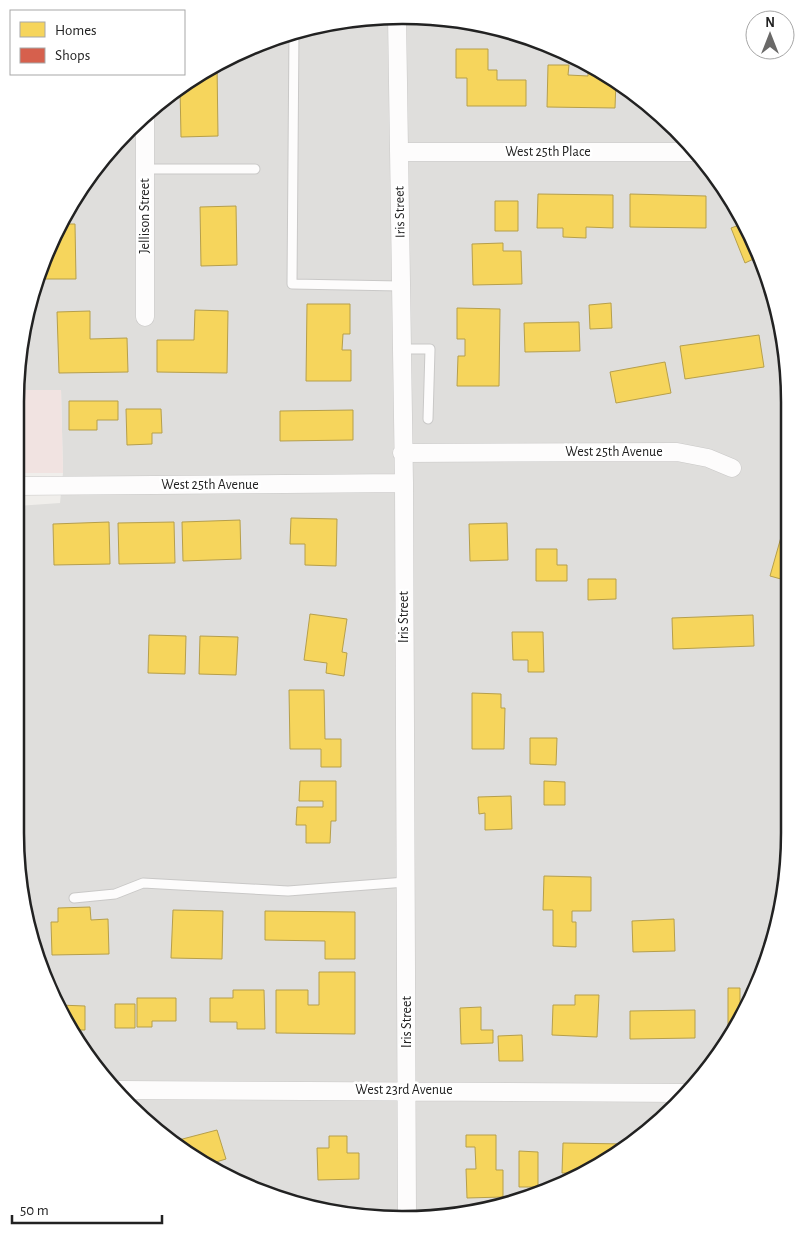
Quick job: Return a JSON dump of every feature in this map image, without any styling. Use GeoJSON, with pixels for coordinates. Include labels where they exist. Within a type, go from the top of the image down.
{"type":"FeatureCollection","features":[{"type":"Feature","properties":{"kind":"street","name":"Iris Street"},"geometry":{"type":"LineString","coordinates":[[397,24],[402,453],[404,483],[407,1211]]}},
{"type":"Feature","properties":{"kind":"street","name":"Jellison Street"},"geometry":{"type":"LineString","coordinates":[[145,125],[146,317]]}},
{"type":"Feature","properties":{"kind":"street","name":"West 25th Place"},"geometry":{"type":"LineString","coordinates":[[399,152],[686,152]]}},
{"type":"Feature","properties":{"kind":"street","name":"West 25th Avenue"},"geometry":{"type":"LineString","coordinates":[[402,453],[677,452],[708,458],[732,468]]}},
{"type":"Feature","properties":{"kind":"street","name":"West 25th Avenue"},"geometry":{"type":"LineString","coordinates":[[24,486],[404,483]]}},
{"type":"Feature","properties":{"kind":"street","name":"West 23rd Avenue"},"geometry":{"type":"LineString","coordinates":[[126,1090],[677,1093]]}},
{"type":"Feature","properties":{"kind":"lane"},"geometry":{"type":"LineString","coordinates":[[294,40],[292,284],[400,286]]}},
{"type":"Feature","properties":{"kind":"lane"},"geometry":{"type":"LineString","coordinates":[[146,169],[255,169]]}},
{"type":"Feature","properties":{"kind":"lane"},"geometry":{"type":"LineString","coordinates":[[401,349],[430,349],[428,419]]}},
{"type":"Feature","properties":{"kind":"lane"},"geometry":{"type":"LineString","coordinates":[[74,898],[114,894],[143,884],[288,891],[406,882]]}},
{"type":"Feature","properties":{"kind":"shaded area"},"geometry":{"type":"Polygon","coordinates":[[[402,24],[452,27],[501,37],[524,44],[570,63],[592,74],[613,88],[652,118],[703,172],[731,213],[752,258],[768,304],[778,353],[781,402],[780,857],[778,882],[768,931],[752,977],[731,1022],[703,1063],[687,1082],[633,1133],[592,1161],[570,1172],[524,1191],[501,1198],[452,1208],[427,1210],[402,1211],[353,1208],[329,1204],[281,1191],[213,1161],[172,1133],[153,1117],[102,1063],[74,1022],[44,954],[31,906],[25,857],[24,506],[60,503],[63,473],[61,390],[24,390],[25,378],[27,353],[37,304],[53,258],[74,213],[102,172],[118,153],[172,102],[213,74],[281,44],[329,31],[353,27],[402,24]]]}},
{"type":"Feature","properties":{"kind":"shaded area"},"geometry":{"type":"Polygon","coordinates":[[[24,390],[61,390],[63,473],[24,473],[24,390]]]}},
{"type":"Feature","properties":{"kind":"building: Homes"},"geometry":{"type":"Polygon","coordinates":[[[456,49],[488,49],[488,70],[497,70],[497,80],[526,80],[526,106],[467,106],[467,78],[456,78],[456,49]]]}},
{"type":"Feature","properties":{"kind":"building: Homes"},"geometry":{"type":"Polygon","coordinates":[[[548,65],[569,65],[568,75],[588,76],[588,72],[616,90],[615,108],[547,107],[548,65]]]}},
{"type":"Feature","properties":{"kind":"building: Homes"},"geometry":{"type":"Polygon","coordinates":[[[217,72],[218,136],[181,137],[180,96],[217,72]]]}},
{"type":"Feature","properties":{"kind":"building: Homes"},"geometry":{"type":"Polygon","coordinates":[[[538,194],[613,195],[613,228],[586,227],[586,238],[563,237],[563,228],[537,228],[538,194]]]}},
{"type":"Feature","properties":{"kind":"building: Homes"},"geometry":{"type":"Polygon","coordinates":[[[630,194],[706,196],[706,228],[630,227],[630,194]]]}},
{"type":"Feature","properties":{"kind":"building: Homes"},"geometry":{"type":"Polygon","coordinates":[[[495,201],[518,201],[518,231],[495,231],[495,201]]]}},
{"type":"Feature","properties":{"kind":"building: Homes"},"geometry":{"type":"Polygon","coordinates":[[[236,206],[237,265],[201,266],[200,207],[236,206]]]}},
{"type":"Feature","properties":{"kind":"building: Homes"},"geometry":{"type":"Polygon","coordinates":[[[68,224],[75,224],[76,279],[45,279],[68,224]]]}},
{"type":"Feature","properties":{"kind":"building: Homes"},"geometry":{"type":"Polygon","coordinates":[[[737,226],[753,259],[745,263],[731,228],[737,226]]]}},
{"type":"Feature","properties":{"kind":"building: Homes"},"geometry":{"type":"Polygon","coordinates":[[[503,243],[503,251],[521,251],[522,284],[473,285],[472,244],[503,243]]]}},
{"type":"Feature","properties":{"kind":"building: Homes"},"geometry":{"type":"Polygon","coordinates":[[[611,303],[612,328],[590,329],[589,305],[611,303]]]}},
{"type":"Feature","properties":{"kind":"building: Homes"},"geometry":{"type":"Polygon","coordinates":[[[307,304],[350,304],[350,334],[343,334],[342,350],[351,350],[351,381],[306,381],[307,304]]]}},
{"type":"Feature","properties":{"kind":"building: Homes"},"geometry":{"type":"Polygon","coordinates":[[[457,308],[500,309],[499,386],[457,386],[458,356],[465,356],[465,339],[457,339],[457,308]]]}},
{"type":"Feature","properties":{"kind":"building: Homes"},"geometry":{"type":"Polygon","coordinates":[[[195,310],[228,311],[227,373],[157,372],[157,340],[194,340],[195,310]]]}},
{"type":"Feature","properties":{"kind":"building: Homes"},"geometry":{"type":"Polygon","coordinates":[[[90,311],[90,339],[127,338],[128,372],[59,373],[57,312],[90,311]]]}},
{"type":"Feature","properties":{"kind":"building: Homes"},"geometry":{"type":"Polygon","coordinates":[[[579,322],[580,351],[525,352],[524,323],[579,322]]]}},
{"type":"Feature","properties":{"kind":"building: Homes"},"geometry":{"type":"Polygon","coordinates":[[[759,335],[764,367],[685,379],[680,346],[759,335]]]}},
{"type":"Feature","properties":{"kind":"building: Homes"},"geometry":{"type":"Polygon","coordinates":[[[665,362],[671,393],[616,403],[610,372],[665,362]]]}},
{"type":"Feature","properties":{"kind":"building: Homes"},"geometry":{"type":"Polygon","coordinates":[[[69,401],[118,401],[118,420],[97,420],[97,430],[69,430],[69,401]]]}},
{"type":"Feature","properties":{"kind":"building: Homes"},"geometry":{"type":"Polygon","coordinates":[[[126,409],[161,409],[162,433],[152,433],[152,444],[127,445],[126,409]]]}},
{"type":"Feature","properties":{"kind":"building: Homes"},"geometry":{"type":"Polygon","coordinates":[[[353,410],[353,440],[280,441],[280,411],[353,410]]]}},
{"type":"Feature","properties":{"kind":"building: Homes"},"geometry":{"type":"Polygon","coordinates":[[[291,518],[337,519],[336,566],[305,565],[305,544],[290,544],[291,518]]]}},
{"type":"Feature","properties":{"kind":"building: Homes"},"geometry":{"type":"Polygon","coordinates":[[[240,520],[241,559],[183,561],[182,522],[240,520]]]}},
{"type":"Feature","properties":{"kind":"building: Homes"},"geometry":{"type":"Polygon","coordinates":[[[109,522],[110,564],[54,565],[53,524],[109,522]]]}},
{"type":"Feature","properties":{"kind":"building: Homes"},"geometry":{"type":"Polygon","coordinates":[[[174,522],[175,563],[119,564],[118,523],[174,522]]]}},
{"type":"Feature","properties":{"kind":"building: Homes"},"geometry":{"type":"Polygon","coordinates":[[[507,523],[508,560],[470,561],[469,524],[507,523]]]}},
{"type":"Feature","properties":{"kind":"building: Homes"},"geometry":{"type":"Polygon","coordinates":[[[781,537],[781,579],[770,576],[781,537]]]}},
{"type":"Feature","properties":{"kind":"building: Homes"},"geometry":{"type":"Polygon","coordinates":[[[536,549],[557,549],[557,565],[567,565],[567,581],[536,581],[536,549]]]}},
{"type":"Feature","properties":{"kind":"building: Homes"},"geometry":{"type":"Polygon","coordinates":[[[588,579],[616,579],[616,599],[588,600],[588,579]]]}},
{"type":"Feature","properties":{"kind":"building: Homes"},"geometry":{"type":"Polygon","coordinates":[[[310,614],[347,619],[342,652],[347,653],[344,676],[326,673],[327,663],[304,660],[310,614]]]}},
{"type":"Feature","properties":{"kind":"building: Homes"},"geometry":{"type":"Polygon","coordinates":[[[753,615],[754,646],[673,649],[672,618],[753,615]]]}},
{"type":"Feature","properties":{"kind":"building: Homes"},"geometry":{"type":"Polygon","coordinates":[[[512,632],[543,632],[544,672],[528,672],[528,660],[513,660],[512,632]]]}},
{"type":"Feature","properties":{"kind":"building: Homes"},"geometry":{"type":"Polygon","coordinates":[[[149,635],[186,636],[185,674],[148,673],[149,635]]]}},
{"type":"Feature","properties":{"kind":"building: Homes"},"geometry":{"type":"Polygon","coordinates":[[[200,636],[238,637],[236,675],[199,674],[200,636]]]}},
{"type":"Feature","properties":{"kind":"building: Homes"},"geometry":{"type":"Polygon","coordinates":[[[289,690],[324,690],[325,739],[341,739],[341,767],[321,767],[321,749],[290,749],[289,690]]]}},
{"type":"Feature","properties":{"kind":"building: Homes"},"geometry":{"type":"Polygon","coordinates":[[[472,693],[501,694],[501,708],[505,708],[504,749],[472,749],[472,693]]]}},
{"type":"Feature","properties":{"kind":"building: Homes"},"geometry":{"type":"Polygon","coordinates":[[[530,738],[557,738],[556,765],[530,764],[530,738]]]}},
{"type":"Feature","properties":{"kind":"building: Homes"},"geometry":{"type":"Polygon","coordinates":[[[300,781],[336,781],[336,821],[331,821],[330,843],[306,843],[306,825],[296,825],[297,807],[323,807],[323,801],[299,801],[300,781]]]}},
{"type":"Feature","properties":{"kind":"building: Homes"},"geometry":{"type":"Polygon","coordinates":[[[544,781],[565,782],[565,805],[544,805],[544,781]]]}},
{"type":"Feature","properties":{"kind":"building: Homes"},"geometry":{"type":"Polygon","coordinates":[[[511,796],[512,829],[485,830],[485,813],[479,814],[478,797],[511,796]]]}},
{"type":"Feature","properties":{"kind":"building: Homes"},"geometry":{"type":"Polygon","coordinates":[[[544,876],[591,877],[591,911],[572,911],[572,922],[576,922],[576,947],[553,946],[553,910],[543,910],[544,876]]]}},
{"type":"Feature","properties":{"kind":"building: Homes"},"geometry":{"type":"Polygon","coordinates":[[[90,907],[91,920],[108,919],[109,954],[52,955],[51,922],[58,922],[58,908],[90,907]]]}},
{"type":"Feature","properties":{"kind":"building: Homes"},"geometry":{"type":"Polygon","coordinates":[[[173,910],[223,911],[222,959],[171,958],[173,910]]]}},
{"type":"Feature","properties":{"kind":"building: Homes"},"geometry":{"type":"Polygon","coordinates":[[[265,911],[355,912],[355,959],[325,959],[325,941],[265,940],[265,911]]]}},
{"type":"Feature","properties":{"kind":"building: Homes"},"geometry":{"type":"Polygon","coordinates":[[[674,919],[675,951],[633,952],[632,921],[674,919]]]}},
{"type":"Feature","properties":{"kind":"building: Homes"},"geometry":{"type":"Polygon","coordinates":[[[319,972],[355,972],[355,1034],[276,1033],[276,990],[308,990],[308,1005],[319,1005],[319,972]]]}},
{"type":"Feature","properties":{"kind":"building: Homes"},"geometry":{"type":"Polygon","coordinates":[[[728,988],[740,988],[740,1004],[728,1026],[728,988]]]}},
{"type":"Feature","properties":{"kind":"building: Homes"},"geometry":{"type":"Polygon","coordinates":[[[233,990],[264,990],[265,1029],[237,1029],[237,1022],[210,1022],[210,998],[233,998],[233,990]]]}},
{"type":"Feature","properties":{"kind":"building: Homes"},"geometry":{"type":"Polygon","coordinates":[[[575,995],[599,995],[597,1037],[552,1035],[553,1005],[575,1005],[575,995]]]}},
{"type":"Feature","properties":{"kind":"building: Homes"},"geometry":{"type":"Polygon","coordinates":[[[137,998],[176,998],[176,1021],[152,1021],[152,1027],[137,1027],[137,998]]]}},
{"type":"Feature","properties":{"kind":"building: Homes"},"geometry":{"type":"Polygon","coordinates":[[[115,1004],[135,1004],[135,1028],[115,1028],[115,1004]]]}},
{"type":"Feature","properties":{"kind":"building: Homes"},"geometry":{"type":"Polygon","coordinates":[[[66,1005],[85,1006],[85,1030],[79,1030],[66,1005]]]}},
{"type":"Feature","properties":{"kind":"building: Homes"},"geometry":{"type":"Polygon","coordinates":[[[481,1007],[481,1030],[493,1030],[493,1043],[461,1044],[460,1008],[481,1007]]]}},
{"type":"Feature","properties":{"kind":"building: Homes"},"geometry":{"type":"Polygon","coordinates":[[[695,1010],[695,1038],[630,1039],[630,1011],[695,1010]]]}},
{"type":"Feature","properties":{"kind":"building: Homes"},"geometry":{"type":"Polygon","coordinates":[[[522,1035],[523,1061],[499,1061],[498,1036],[522,1035]]]}},
{"type":"Feature","properties":{"kind":"building: Homes"},"geometry":{"type":"Polygon","coordinates":[[[217,1130],[226,1159],[215,1162],[181,1139],[217,1130]]]}},
{"type":"Feature","properties":{"kind":"building: Homes"},"geometry":{"type":"Polygon","coordinates":[[[466,1135],[496,1135],[496,1170],[503,1170],[503,1197],[467,1198],[466,1169],[476,1169],[475,1147],[466,1147],[466,1135]]]}},
{"type":"Feature","properties":{"kind":"building: Homes"},"geometry":{"type":"Polygon","coordinates":[[[329,1136],[347,1136],[347,1153],[359,1153],[359,1179],[318,1180],[317,1148],[329,1148],[329,1136]]]}},
{"type":"Feature","properties":{"kind":"building: Homes"},"geometry":{"type":"Polygon","coordinates":[[[563,1143],[617,1144],[592,1161],[568,1173],[562,1173],[563,1143]]]}},
{"type":"Feature","properties":{"kind":"building: Homes"},"geometry":{"type":"Polygon","coordinates":[[[519,1151],[538,1152],[538,1186],[519,1187],[519,1151]]]}}]}
